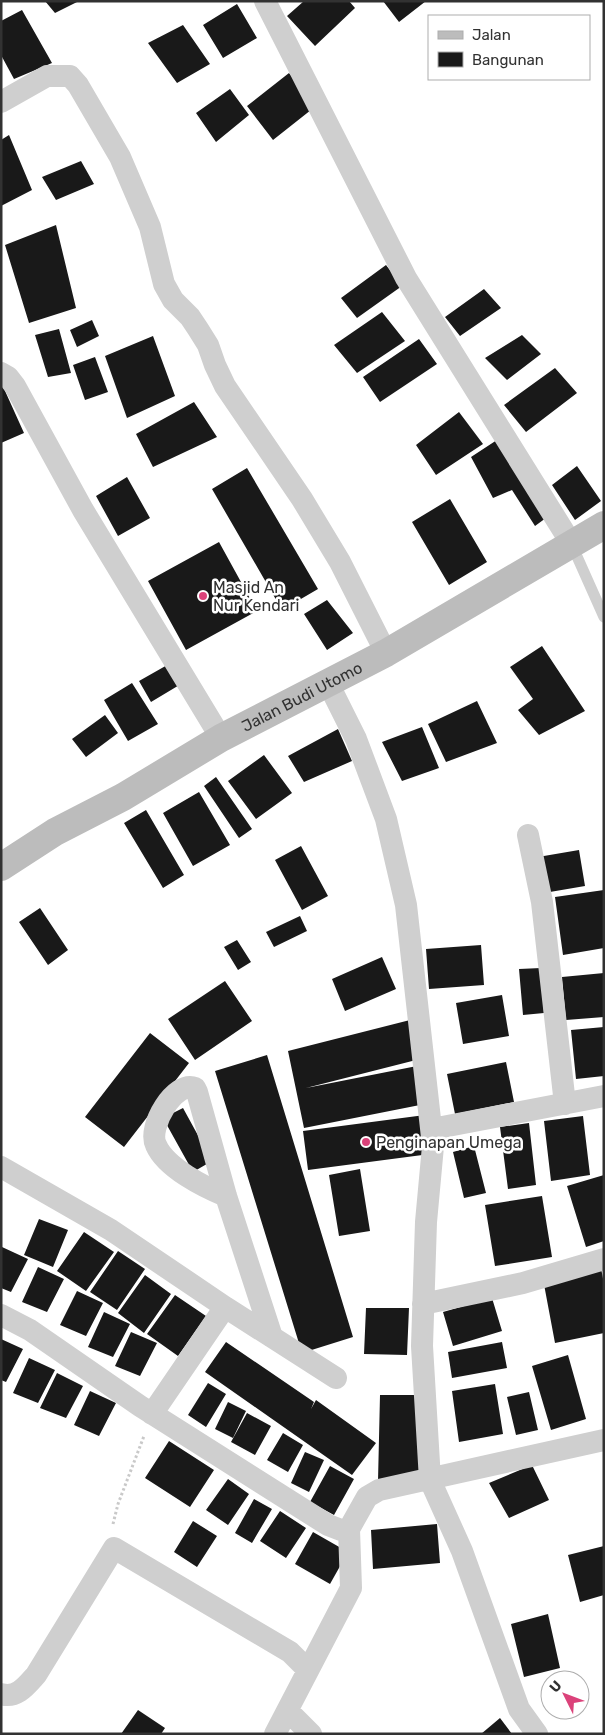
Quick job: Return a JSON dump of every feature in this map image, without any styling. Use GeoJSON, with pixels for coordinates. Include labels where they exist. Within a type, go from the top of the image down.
{"type":"FeatureCollection","features":[{"type":"Feature","properties":{"kind":"main road","name":"Jalan Budi Utomo"},"geometry":{"type":"LineString","coordinates":[[1,867],[55,832],[123,797],[221,738],[327,681],[386,653],[604,525]]}},
{"type":"Feature","properties":{"kind":"street"},"geometry":{"type":"LineString","coordinates":[[265,1],[406,278],[572,543]]}},
{"type":"Feature","properties":{"kind":"street"},"geometry":{"type":"LineString","coordinates":[[1,102],[46,76],[70,76],[78,85],[101,121],[124,164],[150,227],[164,284],[173,300],[190,316],[208,345],[225,386],[307,507],[340,562],[386,653]]}},
{"type":"Feature","properties":{"kind":"street"},"geometry":{"type":"LineString","coordinates":[[1,373],[8,377],[15,386],[83,510],[221,738]]}},
{"type":"Feature","properties":{"kind":"street"},"geometry":{"type":"LineString","coordinates":[[327,681],[356,738],[386,819],[406,905],[433,1146],[422,1346],[430,1480],[466,1560],[519,1709],[538,1734]]}},
{"type":"Feature","properties":{"kind":"street"},"geometry":{"type":"LineString","coordinates":[[528,835],[542,902],[565,1104]]}},
{"type":"Feature","properties":{"kind":"street"},"geometry":{"type":"LineString","coordinates":[[432,1129],[604,1096]]}},
{"type":"Feature","properties":{"kind":"street"},"geometry":{"type":"LineString","coordinates":[[1,1167],[111,1230],[225,1307],[336,1378]]}},
{"type":"Feature","properties":{"kind":"street"},"geometry":{"type":"LineString","coordinates":[[226,1196],[272,1337]]}},
{"type":"Feature","properties":{"kind":"street"},"geometry":{"type":"LineString","coordinates":[[423,1304],[523,1283],[604,1259]]}},
{"type":"Feature","properties":{"kind":"street"},"geometry":{"type":"LineString","coordinates":[[152,1414],[225,1307]]}},
{"type":"Feature","properties":{"kind":"street"},"geometry":{"type":"LineString","coordinates":[[1,1315],[30,1330],[152,1414],[328,1525],[341,1530],[349,1529]]}},
{"type":"Feature","properties":{"kind":"street"},"geometry":{"type":"LineString","coordinates":[[275,1734],[351,1588],[349,1529],[364,1501],[372,1493],[604,1440]]}},
{"type":"Feature","properties":{"kind":"street"},"geometry":{"type":"LineString","coordinates":[[1,1694],[10,1696],[22,1690],[36,1675],[114,1548],[290,1652],[308,1670]]}},
{"type":"Feature","properties":{"kind":"street"},"geometry":{"type":"LineString","coordinates":[[288,1711],[311,1734]]}},
{"type":"Feature","properties":{"kind":"lane"},"geometry":{"type":"LineString","coordinates":[[572,543],[604,617]]}},
{"type":"Feature","properties":{"kind":"path"},"geometry":{"type":"LineString","coordinates":[[114,1548],[110,1541],[118,1504],[152,1414]]}},
{"type":"Feature","properties":{"kind":"building"},"geometry":{"type":"Polygon","coordinates":[[[45,1],[79,1],[55,13],[45,1]]]}},
{"type":"Feature","properties":{"kind":"building"},"geometry":{"type":"Polygon","coordinates":[[[304,1],[349,1],[355,8],[315,46],[287,16],[304,1]]]}},
{"type":"Feature","properties":{"kind":"building"},"geometry":{"type":"Polygon","coordinates":[[[383,1],[426,1],[399,22],[383,1]]]}},
{"type":"Feature","properties":{"kind":"building"},"geometry":{"type":"Polygon","coordinates":[[[237,4],[257,38],[223,58],[203,25],[237,4]]]}},
{"type":"Feature","properties":{"kind":"building"},"geometry":{"type":"Polygon","coordinates":[[[22,10],[52,63],[14,79],[1,55],[1,21],[22,10]]]}},
{"type":"Feature","properties":{"kind":"building"},"geometry":{"type":"Polygon","coordinates":[[[183,25],[210,64],[177,83],[148,43],[183,25]]]}},
{"type":"Feature","properties":{"kind":"building"},"geometry":{"type":"Polygon","coordinates":[[[289,73],[316,106],[273,140],[247,106],[289,73]]]}},
{"type":"Feature","properties":{"kind":"building"},"geometry":{"type":"Polygon","coordinates":[[[230,89],[249,115],[216,142],[196,113],[230,89]]]}},
{"type":"Feature","properties":{"kind":"building"},"geometry":{"type":"Polygon","coordinates":[[[9,135],[32,190],[1,206],[1,140],[9,135]]]}},
{"type":"Feature","properties":{"kind":"building"},"geometry":{"type":"Polygon","coordinates":[[[81,161],[94,184],[56,200],[42,177],[81,161]]]}},
{"type":"Feature","properties":{"kind":"building"},"geometry":{"type":"Polygon","coordinates":[[[56,225],[76,308],[29,323],[5,245],[56,225]]]}},
{"type":"Feature","properties":{"kind":"building"},"geometry":{"type":"Polygon","coordinates":[[[386,265],[402,286],[357,318],[341,298],[386,265]]]}},
{"type":"Feature","properties":{"kind":"building"},"geometry":{"type":"Polygon","coordinates":[[[484,289],[501,308],[460,336],[445,317],[484,289]]]}},
{"type":"Feature","properties":{"kind":"building"},"geometry":{"type":"Polygon","coordinates":[[[382,312],[405,341],[357,373],[334,345],[382,312]]]}},
{"type":"Feature","properties":{"kind":"building"},"geometry":{"type":"Polygon","coordinates":[[[92,320],[99,336],[77,347],[70,330],[92,320]]]}},
{"type":"Feature","properties":{"kind":"building"},"geometry":{"type":"Polygon","coordinates":[[[59,329],[71,373],[48,377],[35,335],[59,329]]]}},
{"type":"Feature","properties":{"kind":"building"},"geometry":{"type":"Polygon","coordinates":[[[522,335],[541,354],[507,380],[485,358],[522,335]]]}},
{"type":"Feature","properties":{"kind":"building"},"geometry":{"type":"Polygon","coordinates":[[[153,336],[175,396],[127,418],[105,356],[153,336]]]}},
{"type":"Feature","properties":{"kind":"building"},"geometry":{"type":"Polygon","coordinates":[[[419,339],[437,364],[380,402],[363,377],[419,339]]]}},
{"type":"Feature","properties":{"kind":"building"},"geometry":{"type":"Polygon","coordinates":[[[95,357],[108,392],[85,400],[73,365],[95,357]]]}},
{"type":"Feature","properties":{"kind":"building"},"geometry":{"type":"Polygon","coordinates":[[[555,368],[577,393],[526,432],[504,405],[555,368]]]}},
{"type":"Feature","properties":{"kind":"building"},"geometry":{"type":"Polygon","coordinates":[[[1,382],[24,433],[1,443],[1,382]]]}},
{"type":"Feature","properties":{"kind":"building"},"geometry":{"type":"Polygon","coordinates":[[[194,402],[217,437],[153,467],[136,434],[194,402]]]}},
{"type":"Feature","properties":{"kind":"building"},"geometry":{"type":"Polygon","coordinates":[[[459,412],[483,444],[436,475],[416,445],[459,412]]]}},
{"type":"Feature","properties":{"kind":"building"},"geometry":{"type":"Polygon","coordinates":[[[500,438],[550,515],[535,526],[512,490],[493,498],[471,457],[500,438]]]}},
{"type":"Feature","properties":{"kind":"building"},"geometry":{"type":"Polygon","coordinates":[[[577,466],[601,501],[575,520],[552,485],[577,466]]]}},
{"type":"Feature","properties":{"kind":"building"},"geometry":{"type":"Polygon","coordinates":[[[247,468],[318,589],[282,610],[212,489],[247,468]]]}},
{"type":"Feature","properties":{"kind":"building"},"geometry":{"type":"Polygon","coordinates":[[[127,477],[150,518],[118,536],[96,496],[127,477]]]}},
{"type":"Feature","properties":{"kind":"building"},"geometry":{"type":"Polygon","coordinates":[[[450,499],[487,562],[449,585],[412,522],[450,499]]]}},
{"type":"Feature","properties":{"kind":"building","name":"Masjid An Nur Kendari"},"geometry":{"type":"Polygon","coordinates":[[[219,542],[257,611],[186,650],[148,581],[219,542]]]}},
{"type":"Feature","properties":{"kind":"building"},"geometry":{"type":"Polygon","coordinates":[[[327,600],[353,633],[327,650],[304,614],[327,600]]]}},
{"type":"Feature","properties":{"kind":"building"},"geometry":{"type":"Polygon","coordinates":[[[542,646],[585,711],[539,735],[518,710],[533,699],[510,667],[542,646]]]}},
{"type":"Feature","properties":{"kind":"building"},"geometry":{"type":"Polygon","coordinates":[[[169,664],[181,684],[151,702],[139,681],[169,664]]]}},
{"type":"Feature","properties":{"kind":"building"},"geometry":{"type":"Polygon","coordinates":[[[132,683],[158,724],[128,741],[104,700],[132,683]]]}},
{"type":"Feature","properties":{"kind":"building"},"geometry":{"type":"Polygon","coordinates":[[[477,701],[497,743],[446,762],[428,724],[477,701]]]}},
{"type":"Feature","properties":{"kind":"building"},"geometry":{"type":"Polygon","coordinates":[[[105,715],[118,733],[86,757],[72,739],[105,715]]]}},
{"type":"Feature","properties":{"kind":"building"},"geometry":{"type":"Polygon","coordinates":[[[422,727],[439,768],[402,781],[382,742],[422,727]]]}},
{"type":"Feature","properties":{"kind":"building"},"geometry":{"type":"Polygon","coordinates":[[[338,729],[352,761],[304,782],[288,756],[338,729]]]}},
{"type":"Feature","properties":{"kind":"building"},"geometry":{"type":"Polygon","coordinates":[[[264,755],[292,793],[256,819],[228,781],[264,755]]]}},
{"type":"Feature","properties":{"kind":"building"},"geometry":{"type":"Polygon","coordinates":[[[216,777],[252,829],[239,838],[204,786],[216,777]]]}},
{"type":"Feature","properties":{"kind":"building"},"geometry":{"type":"Polygon","coordinates":[[[199,792],[230,845],[193,866],[163,813],[199,792]]]}},
{"type":"Feature","properties":{"kind":"building"},"geometry":{"type":"Polygon","coordinates":[[[146,810],[184,875],[163,888],[124,823],[146,810]]]}},
{"type":"Feature","properties":{"kind":"building"},"geometry":{"type":"Polygon","coordinates":[[[301,846],[328,896],[302,910],[275,860],[301,846]]]}},
{"type":"Feature","properties":{"kind":"building"},"geometry":{"type":"Polygon","coordinates":[[[579,850],[585,886],[544,893],[538,857],[579,850]]]}},
{"type":"Feature","properties":{"kind":"building"},"geometry":{"type":"Polygon","coordinates":[[[604,890],[604,948],[563,955],[555,897],[604,890]]]}},
{"type":"Feature","properties":{"kind":"building"},"geometry":{"type":"Polygon","coordinates":[[[40,908],[68,950],[48,965],[19,922],[40,908]]]}},
{"type":"Feature","properties":{"kind":"building"},"geometry":{"type":"Polygon","coordinates":[[[300,916],[307,931],[274,947],[266,932],[300,916]]]}},
{"type":"Feature","properties":{"kind":"building"},"geometry":{"type":"Polygon","coordinates":[[[237,940],[251,962],[238,970],[224,947],[237,940]]]}},
{"type":"Feature","properties":{"kind":"building"},"geometry":{"type":"Polygon","coordinates":[[[481,945],[484,985],[429,989],[426,949],[481,945]]]}},
{"type":"Feature","properties":{"kind":"building"},"geometry":{"type":"Polygon","coordinates":[[[382,957],[396,989],[345,1011],[332,979],[382,957]]]}},
{"type":"Feature","properties":{"kind":"building"},"geometry":{"type":"Polygon","coordinates":[[[541,968],[544,1013],[523,1015],[519,969],[541,968]]]}},
{"type":"Feature","properties":{"kind":"building"},"geometry":{"type":"Polygon","coordinates":[[[604,973],[604,1017],[566,1020],[562,977],[604,973]]]}},
{"type":"Feature","properties":{"kind":"building"},"geometry":{"type":"Polygon","coordinates":[[[225,981],[252,1021],[195,1060],[168,1019],[225,981]]]}},
{"type":"Feature","properties":{"kind":"building"},"geometry":{"type":"Polygon","coordinates":[[[502,995],[509,1036],[463,1044],[456,1003],[502,995]]]}},
{"type":"Feature","properties":{"kind":"building"},"geometry":{"type":"Polygon","coordinates":[[[414,1019],[424,1058],[306,1088],[417,1066],[425,1104],[304,1128],[288,1051],[414,1019]]]}},
{"type":"Feature","properties":{"kind":"building"},"geometry":{"type":"Polygon","coordinates":[[[604,1027],[604,1076],[576,1079],[571,1030],[604,1027]]]}},
{"type":"Feature","properties":{"kind":"building"},"geometry":{"type":"Polygon","coordinates":[[[150,1033],[189,1063],[124,1147],[85,1117],[150,1033]]]}},
{"type":"Feature","properties":{"kind":"building"},"geometry":{"type":"Polygon","coordinates":[[[267,1055],[353,1337],[302,1353],[215,1071],[267,1055]]]}},
{"type":"Feature","properties":{"kind":"building"},"geometry":{"type":"Polygon","coordinates":[[[506,1062],[514,1102],[455,1114],[447,1074],[506,1062]]]}},
{"type":"Feature","properties":{"kind":"building"},"geometry":{"type":"Polygon","coordinates":[[[183,1108],[212,1161],[193,1172],[163,1118],[183,1108]]]}},
{"type":"Feature","properties":{"kind":"building","name":"Penginapan Umega"},"geometry":{"type":"Polygon","coordinates":[[[425,1115],[430,1154],[308,1170],[303,1131],[425,1115]]]}},
{"type":"Feature","properties":{"kind":"building"},"geometry":{"type":"Polygon","coordinates":[[[583,1116],[590,1175],[551,1181],[544,1121],[583,1116]]]}},
{"type":"Feature","properties":{"kind":"building"},"geometry":{"type":"Polygon","coordinates":[[[529,1123],[536,1185],[508,1189],[500,1127],[529,1123]]]}},
{"type":"Feature","properties":{"kind":"building"},"geometry":{"type":"Polygon","coordinates":[[[474,1146],[486,1193],[464,1198],[453,1152],[474,1146]]]}},
{"type":"Feature","properties":{"kind":"building"},"geometry":{"type":"Polygon","coordinates":[[[360,1169],[370,1231],[339,1236],[329,1175],[360,1169]]]}},
{"type":"Feature","properties":{"kind":"building"},"geometry":{"type":"Polygon","coordinates":[[[604,1175],[604,1241],[586,1247],[567,1186],[604,1175]]]}},
{"type":"Feature","properties":{"kind":"building"},"geometry":{"type":"Polygon","coordinates":[[[542,1196],[552,1257],[495,1266],[485,1205],[542,1196]]]}},
{"type":"Feature","properties":{"kind":"building"},"geometry":{"type":"Polygon","coordinates":[[[39,1219],[68,1230],[53,1267],[24,1255],[39,1219]]]}},
{"type":"Feature","properties":{"kind":"building"},"geometry":{"type":"Polygon","coordinates":[[[84,1232],[114,1252],[86,1291],[57,1271],[84,1232]]]}},
{"type":"Feature","properties":{"kind":"building"},"geometry":{"type":"Polygon","coordinates":[[[2,1247],[28,1259],[11,1292],[1,1288],[2,1247]]]}},
{"type":"Feature","properties":{"kind":"building"},"geometry":{"type":"Polygon","coordinates":[[[118,1251],[145,1269],[117,1310],[90,1292],[118,1251]]]}},
{"type":"Feature","properties":{"kind":"building"},"geometry":{"type":"Polygon","coordinates":[[[38,1267],[64,1279],[47,1312],[22,1302],[38,1267]]]}},
{"type":"Feature","properties":{"kind":"building"},"geometry":{"type":"Polygon","coordinates":[[[601,1268],[604,1284],[604,1333],[555,1343],[543,1279],[601,1268]]]}},
{"type":"Feature","properties":{"kind":"building"},"geometry":{"type":"Polygon","coordinates":[[[145,1275],[171,1294],[144,1333],[118,1313],[145,1275]]]}},
{"type":"Feature","properties":{"kind":"building"},"geometry":{"type":"Polygon","coordinates":[[[77,1291],[103,1303],[86,1336],[60,1325],[77,1291]]]}},
{"type":"Feature","properties":{"kind":"building"},"geometry":{"type":"Polygon","coordinates":[[[175,1295],[206,1316],[178,1356],[147,1334],[175,1295]]]}},
{"type":"Feature","properties":{"kind":"building"},"geometry":{"type":"Polygon","coordinates":[[[492,1298],[502,1331],[453,1346],[443,1312],[492,1298]]]}},
{"type":"Feature","properties":{"kind":"building"},"geometry":{"type":"Polygon","coordinates":[[[366,1308],[409,1308],[407,1355],[364,1354],[366,1308]]]}},
{"type":"Feature","properties":{"kind":"building"},"geometry":{"type":"Polygon","coordinates":[[[104,1312],[130,1324],[113,1357],[88,1347],[104,1312]]]}},
{"type":"Feature","properties":{"kind":"building"},"geometry":{"type":"Polygon","coordinates":[[[131,1332],[157,1343],[140,1376],[115,1366],[131,1332]]]}},
{"type":"Feature","properties":{"kind":"building"},"geometry":{"type":"Polygon","coordinates":[[[1,1339],[23,1349],[6,1382],[1,1380],[1,1339]]]}},
{"type":"Feature","properties":{"kind":"building"},"geometry":{"type":"Polygon","coordinates":[[[226,1342],[314,1402],[311,1409],[316,1400],[376,1443],[352,1475],[205,1372],[226,1342]]]}},
{"type":"Feature","properties":{"kind":"building"},"geometry":{"type":"Polygon","coordinates":[[[502,1342],[507,1368],[452,1378],[448,1352],[502,1342]]]}},
{"type":"Feature","properties":{"kind":"building"},"geometry":{"type":"Polygon","coordinates":[[[568,1355],[586,1419],[551,1430],[532,1366],[568,1355]]]}},
{"type":"Feature","properties":{"kind":"building"},"geometry":{"type":"Polygon","coordinates":[[[29,1358],[55,1370],[38,1403],[13,1393],[29,1358]]]}},
{"type":"Feature","properties":{"kind":"building"},"geometry":{"type":"Polygon","coordinates":[[[57,1373],[83,1386],[66,1418],[40,1408],[57,1373]]]}},
{"type":"Feature","properties":{"kind":"building"},"geometry":{"type":"Polygon","coordinates":[[[208,1383],[226,1394],[206,1427],[188,1415],[208,1383]]]}},
{"type":"Feature","properties":{"kind":"building"},"geometry":{"type":"Polygon","coordinates":[[[495,1384],[503,1434],[459,1442],[452,1391],[495,1384]]]}},
{"type":"Feature","properties":{"kind":"building"},"geometry":{"type":"Polygon","coordinates":[[[90,1391],[116,1403],[99,1436],[74,1425],[90,1391]]]}},
{"type":"Feature","properties":{"kind":"building"},"geometry":{"type":"Polygon","coordinates":[[[529,1392],[538,1430],[516,1435],[507,1397],[529,1392]]]}},
{"type":"Feature","properties":{"kind":"building"},"geometry":{"type":"Polygon","coordinates":[[[380,1395],[420,1395],[419,1482],[378,1481],[380,1395]]]}},
{"type":"Feature","properties":{"kind":"building"},"geometry":{"type":"Polygon","coordinates":[[[228,1402],[246,1411],[233,1438],[215,1429],[228,1402]]]}},
{"type":"Feature","properties":{"kind":"building"},"geometry":{"type":"Polygon","coordinates":[[[247,1413],[271,1426],[255,1455],[231,1442],[247,1413]]]}},
{"type":"Feature","properties":{"kind":"building"},"geometry":{"type":"Polygon","coordinates":[[[283,1433],[303,1445],[288,1472],[267,1460],[283,1433]]]}},
{"type":"Feature","properties":{"kind":"building"},"geometry":{"type":"Polygon","coordinates":[[[169,1441],[214,1470],[190,1507],[145,1478],[169,1441]]]}},
{"type":"Feature","properties":{"kind":"building"},"geometry":{"type":"Polygon","coordinates":[[[305,1452],[324,1460],[309,1492],[291,1483],[305,1452]]]}},
{"type":"Feature","properties":{"kind":"building"},"geometry":{"type":"Polygon","coordinates":[[[532,1465],[549,1500],[509,1518],[489,1483],[532,1465]]]}},
{"type":"Feature","properties":{"kind":"building"},"geometry":{"type":"Polygon","coordinates":[[[330,1466],[354,1479],[334,1515],[310,1502],[330,1466]]]}},
{"type":"Feature","properties":{"kind":"building"},"geometry":{"type":"Polygon","coordinates":[[[228,1479],[249,1494],[228,1525],[206,1510],[228,1479]]]}},
{"type":"Feature","properties":{"kind":"building"},"geometry":{"type":"Polygon","coordinates":[[[254,1499],[272,1509],[252,1543],[235,1533],[254,1499]]]}},
{"type":"Feature","properties":{"kind":"building"},"geometry":{"type":"Polygon","coordinates":[[[280,1511],[306,1528],[286,1558],[260,1541],[280,1511]]]}},
{"type":"Feature","properties":{"kind":"building"},"geometry":{"type":"Polygon","coordinates":[[[193,1521],[217,1536],[197,1567],[174,1552],[193,1521]]]}},
{"type":"Feature","properties":{"kind":"building"},"geometry":{"type":"Polygon","coordinates":[[[437,1524],[440,1563],[373,1569],[371,1530],[437,1524]]]}},
{"type":"Feature","properties":{"kind":"building"},"geometry":{"type":"Polygon","coordinates":[[[313,1532],[348,1552],[330,1584],[295,1564],[313,1532]]]}},
{"type":"Feature","properties":{"kind":"building"},"geometry":{"type":"Polygon","coordinates":[[[604,1546],[604,1595],[580,1602],[568,1555],[604,1546]]]}},
{"type":"Feature","properties":{"kind":"building"},"geometry":{"type":"Polygon","coordinates":[[[548,1614],[560,1668],[540,1670],[540,1673],[524,1677],[511,1624],[548,1614]]]}},
{"type":"Feature","properties":{"kind":"building"},"geometry":{"type":"Polygon","coordinates":[[[138,1710],[165,1728],[161,1734],[121,1734],[138,1710]]]}},
{"type":"Feature","properties":{"kind":"building"},"geometry":{"type":"Polygon","coordinates":[[[500,1718],[512,1734],[481,1734],[500,1718]]]}},
{"type":"Feature","properties":{"kind":"place","name":"Masjid An Nur Kendari"},"geometry":{"type":"Point","coordinates":[203,596]}},
{"type":"Feature","properties":{"kind":"place","name":"Penginapan Umega"},"geometry":{"type":"Point","coordinates":[366,1142]}}]}
